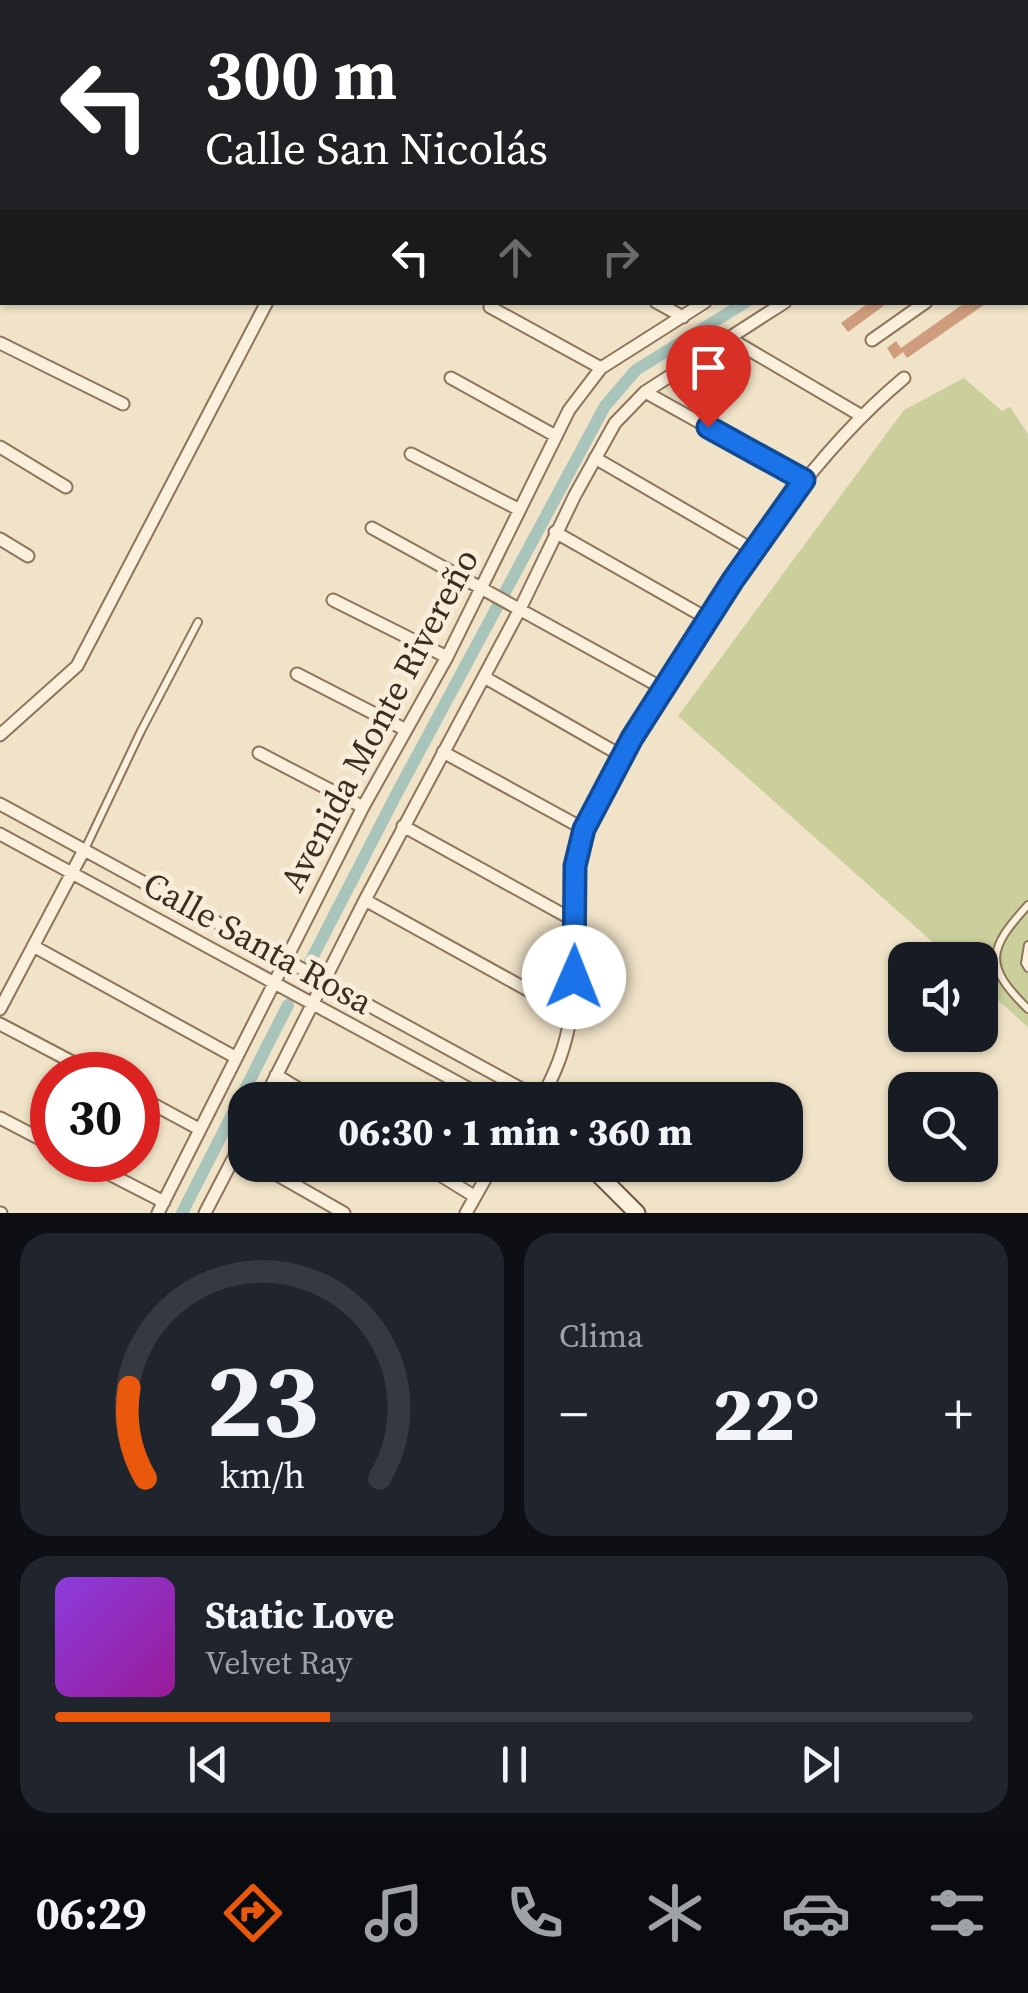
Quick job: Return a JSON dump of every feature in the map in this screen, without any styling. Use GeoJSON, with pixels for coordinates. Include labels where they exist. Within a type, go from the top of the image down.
{"type":"FeatureCollection","features":[{"type":"Feature","properties":{"kind":"main road"},"geometry":{"type":"LineString","coordinates":[[606,1182],[637,1213]]}},
{"type":"Feature","properties":{"kind":"street"},"geometry":{"type":"LineString","coordinates":[[0,735],[77,666],[265,305]]}},
{"type":"Feature","properties":{"kind":"street"},"geometry":{"type":"LineString","coordinates":[[661,305],[683,317]]}},
{"type":"Feature","properties":{"kind":"street","name":"Avenida Monte Rivereño"},"geometry":{"type":"LineString","coordinates":[[161,1208],[364,807],[447,657],[554,435],[602,368],[701,305]]}},
{"type":"Feature","properties":{"kind":"street","name":"Avenida Monte Rivereño"},"geometry":{"type":"LineString","coordinates":[[273,1082],[364,900],[616,423],[645,392],[780,305]]}},
{"type":"Feature","properties":{"kind":"street"},"geometry":{"type":"LineString","coordinates":[[872,340],[922,305]]}},
{"type":"Feature","properties":{"kind":"street"},"geometry":{"type":"LineString","coordinates":[[490,307],[602,368]]}},
{"type":"Feature","properties":{"kind":"street"},"geometry":{"type":"LineString","coordinates":[[729,338],[860,415]]}},
{"type":"Feature","properties":{"kind":"street"},"geometry":{"type":"LineString","coordinates":[[0,343],[123,404]]}},
{"type":"Feature","properties":{"kind":"street"},"geometry":{"type":"LineString","coordinates":[[451,378],[554,435]]}},
{"type":"Feature","properties":{"kind":"street"},"geometry":{"type":"LineString","coordinates":[[550,1082],[573,1015],[575,866],[584,829],[622,756],[708,618],[804,480],[860,415],[904,378]]}},
{"type":"Feature","properties":{"kind":"street"},"geometry":{"type":"LineString","coordinates":[[645,392],[804,480]]}},
{"type":"Feature","properties":{"kind":"street"},"geometry":{"type":"LineString","coordinates":[[0,448],[66,486]]}},
{"type":"Feature","properties":{"kind":"street"},"geometry":{"type":"LineString","coordinates":[[412,454],[518,509]]}},
{"type":"Feature","properties":{"kind":"street"},"geometry":{"type":"LineString","coordinates":[[595,458],[755,551]]}},
{"type":"Feature","properties":{"kind":"street"},"geometry":{"type":"LineString","coordinates":[[372,528],[664,689]]}},
{"type":"Feature","properties":{"kind":"street"},"geometry":{"type":"LineString","coordinates":[[556,532],[708,618]]}},
{"type":"Feature","properties":{"kind":"street"},"geometry":{"type":"LineString","coordinates":[[0,539],[28,556]]}},
{"type":"Feature","properties":{"kind":"street"},"geometry":{"type":"LineString","coordinates":[[333,600],[447,657]]}},
{"type":"Feature","properties":{"kind":"street"},"geometry":{"type":"LineString","coordinates":[[297,674],[406,730]]}},
{"type":"Feature","properties":{"kind":"street"},"geometry":{"type":"LineString","coordinates":[[484,677],[622,756]]}},
{"type":"Feature","properties":{"kind":"street"},"geometry":{"type":"LineString","coordinates":[[443,752],[584,829]]}},
{"type":"Feature","properties":{"kind":"street"},"geometry":{"type":"LineString","coordinates":[[259,753],[364,807]]}},
{"type":"Feature","properties":{"kind":"street","name":"Calle Santa Rosa"},"geometry":{"type":"LineString","coordinates":[[0,804],[510,1082]]}},
{"type":"Feature","properties":{"kind":"street"},"geometry":{"type":"LineString","coordinates":[[403,826],[576,922]]}},
{"type":"Feature","properties":{"kind":"street","name":"Calle Santa Rosa"},"geometry":{"type":"LineString","coordinates":[[0,834],[457,1082]]}},
{"type":"Feature","properties":{"kind":"street"},"geometry":{"type":"LineString","coordinates":[[0,1009],[84,850]]}},
{"type":"Feature","properties":{"kind":"street"},"geometry":{"type":"LineString","coordinates":[[364,900],[573,1015]]}},
{"type":"Feature","properties":{"kind":"street"},"geometry":{"type":"LineString","coordinates":[[33,946],[235,1057]]}},
{"type":"Feature","properties":{"kind":"street"},"geometry":{"type":"LineString","coordinates":[[0,1024],[53,1052]]}},
{"type":"Feature","properties":{"kind":"street"},"geometry":{"type":"LineString","coordinates":[[276,1075],[287,1082]]}},
{"type":"Feature","properties":{"kind":"street"},"geometry":{"type":"LineString","coordinates":[[160,1108],[199,1129]]}},
{"type":"Feature","properties":{"kind":"street"},"geometry":{"type":"LineString","coordinates":[[0,1118],[30,1134]]}},
{"type":"Feature","properties":{"kind":"street"},"geometry":{"type":"LineString","coordinates":[[206,1213],[228,1176]]}},
{"type":"Feature","properties":{"kind":"street"},"geometry":{"type":"LineString","coordinates":[[118,1182],[161,1208]]}},
{"type":"Feature","properties":{"kind":"street"},"geometry":{"type":"LineString","coordinates":[[290,1182],[344,1213]]}},
{"type":"Feature","properties":{"kind":"street"},"geometry":{"type":"LineString","coordinates":[[451,1182],[474,1196]]}},
{"type":"Feature","properties":{"kind":"street"},"geometry":{"type":"LineString","coordinates":[[466,1213],[483,1182]]}},
{"type":"Feature","properties":{"kind":"lane"},"geometry":{"type":"LineString","coordinates":[[84,850],[198,622]]}},
{"type":"Feature","properties":{"kind":"lane"},"geometry":{"type":"LineString","coordinates":[[1028,905],[1004,932],[996,956],[999,975],[1028,1009]]}},
{"type":"Feature","properties":{"kind":"lane"},"geometry":{"type":"LineString","coordinates":[[1028,946],[1028,968]]}},
{"type":"Feature","properties":{"kind":"green space"},"geometry":{"type":"Polygon","coordinates":[[[964,378],[1002,411],[1010,407],[1028,434],[1028,1027],[998,1000],[998,942],[933,942],[678,716],[904,410],[964,378]]]}},
{"type":"Feature","properties":{"kind":"building"},"geometry":{"type":"Polygon","coordinates":[[[866,305],[885,305],[848,332],[841,323],[866,305]]]}},
{"type":"Feature","properties":{"kind":"building"},"geometry":{"type":"Polygon","coordinates":[[[962,305],[984,305],[907,358],[903,352],[894,359],[887,348],[896,341],[901,348],[962,305]]]}},
{"type":"Feature","properties":{"kind":"waterway"},"geometry":{"type":"LineString","coordinates":[[309,964],[605,406],[636,370],[741,305]]}},
{"type":"Feature","properties":{"kind":"waterway"},"geometry":{"type":"LineString","coordinates":[[182,1213],[288,1005]]}},
{"type":"Feature","properties":{"kind":"route"},"geometry":{"type":"LineString","coordinates":[[574,977],[575,866],[584,829],[632,738],[733,580],[804,480],[708,427]]}}]}
